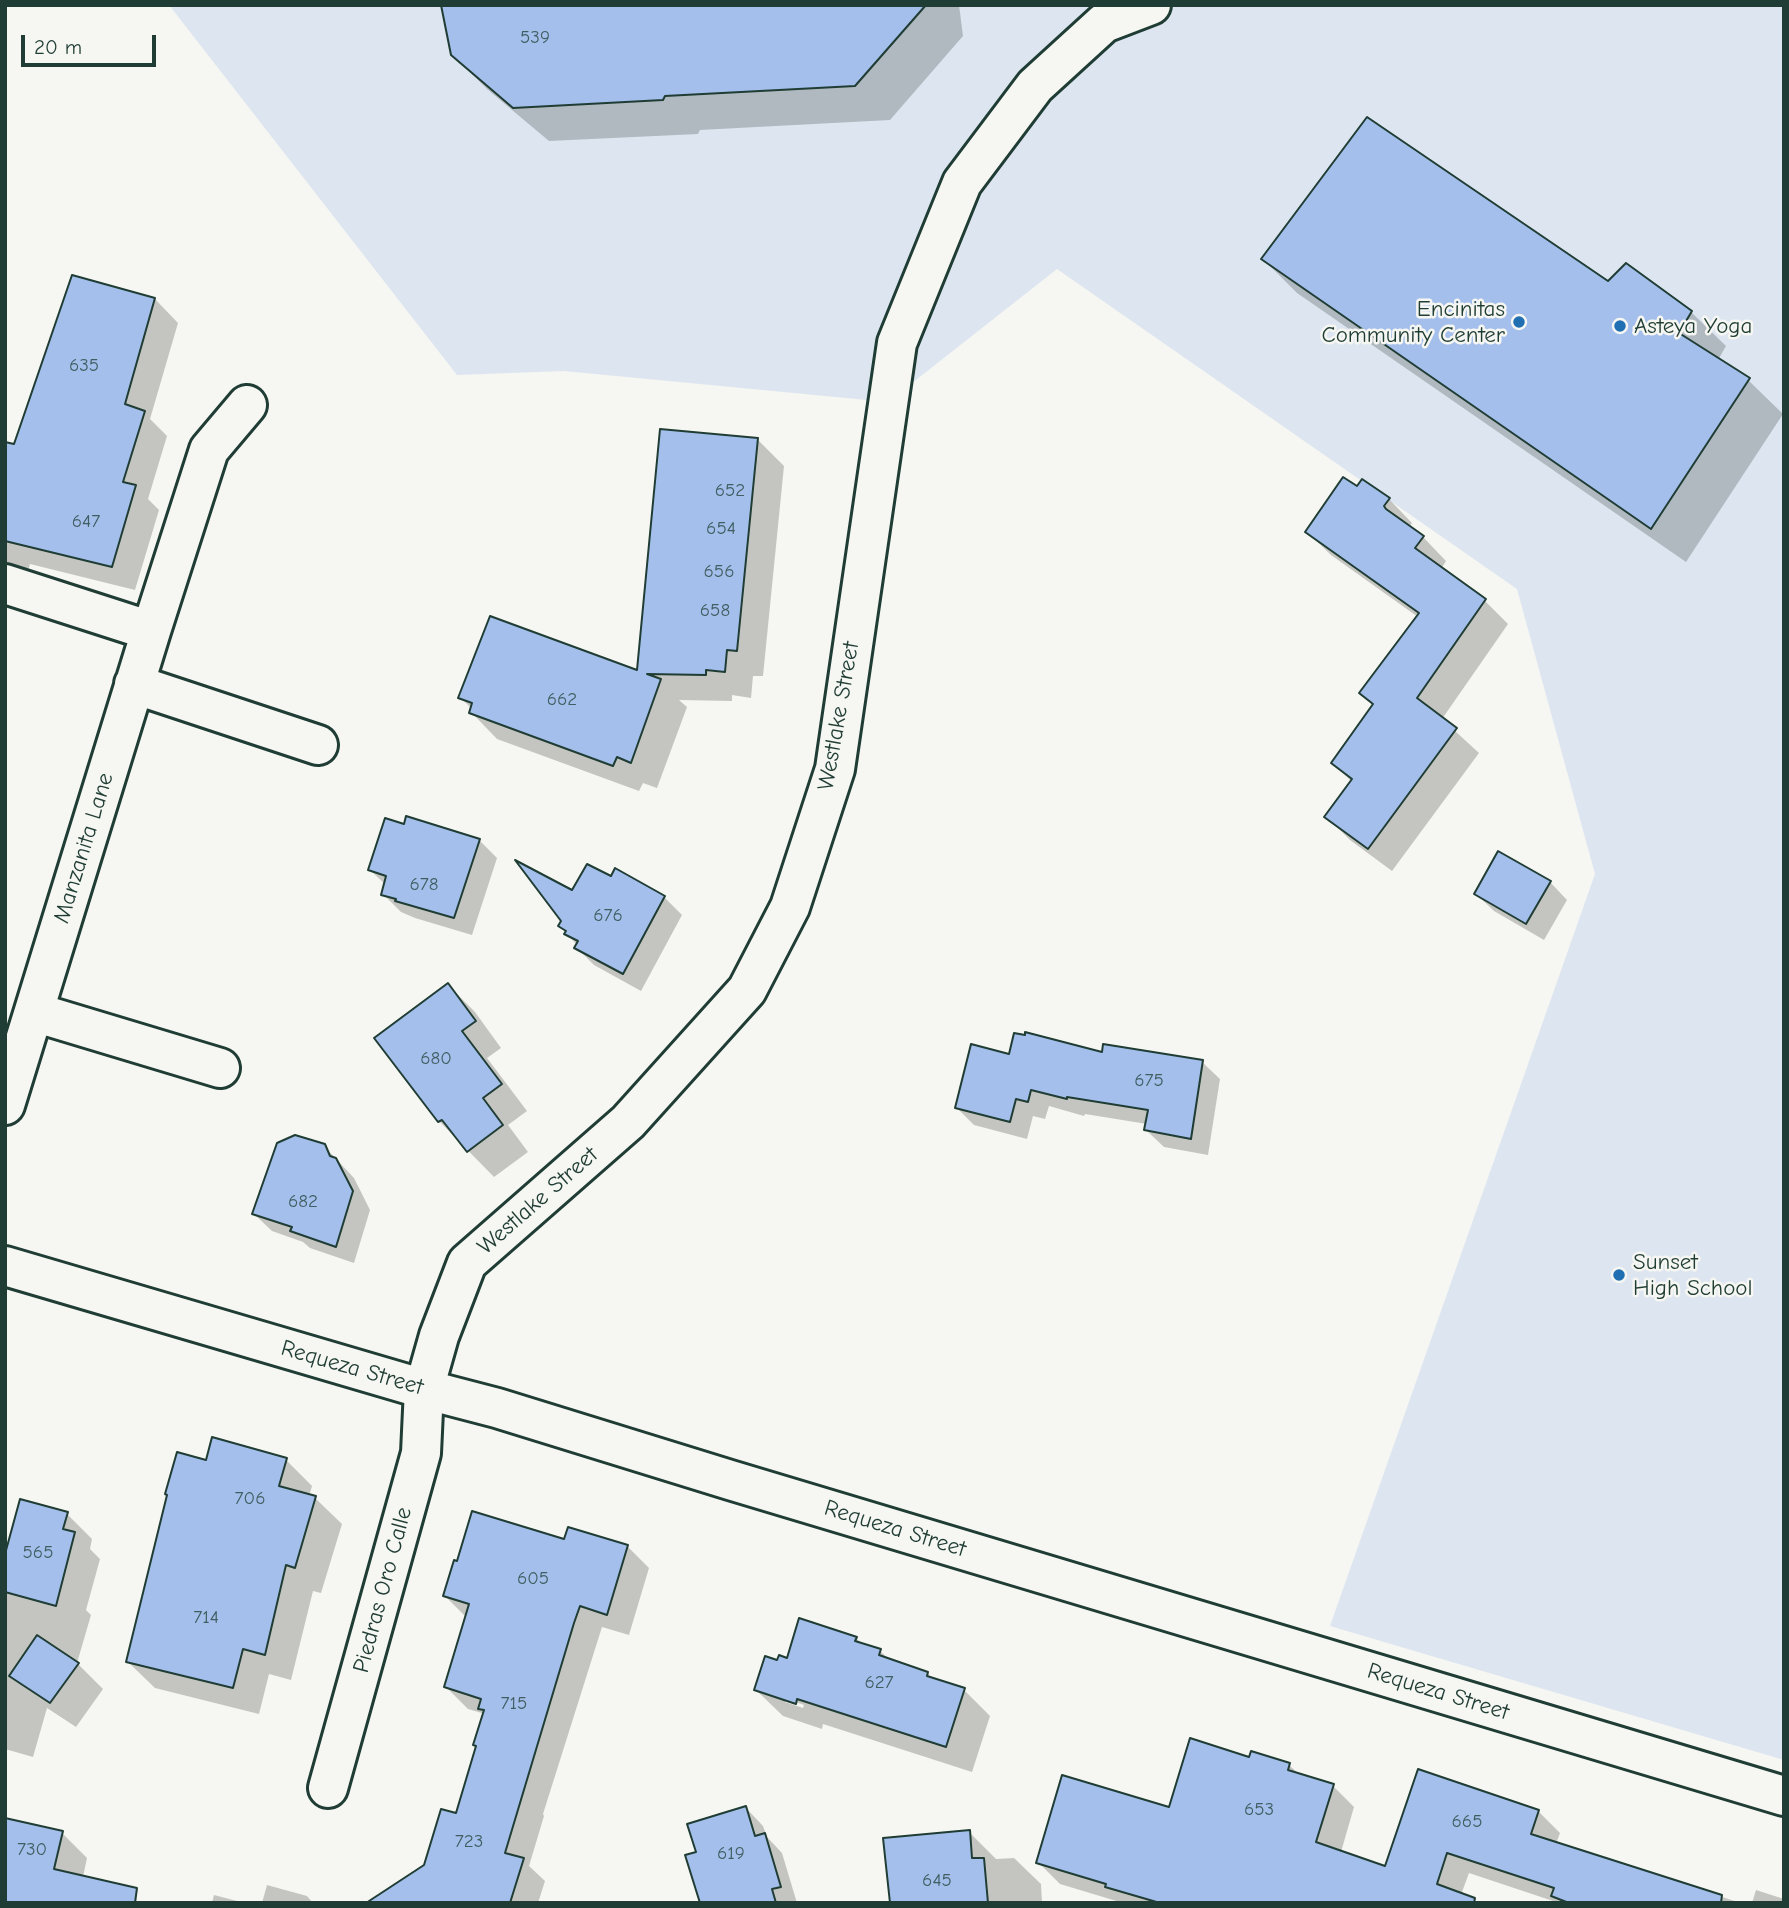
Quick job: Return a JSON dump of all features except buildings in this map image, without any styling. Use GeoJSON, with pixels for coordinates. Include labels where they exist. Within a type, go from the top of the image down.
{"type":"FeatureCollection","features":[{"type":"Feature","properties":{"kind":"street","name":"Westlake Street"},"geometry":{"type":"LineString","coordinates":[[424,1389],[439,1336],[467,1262],[628,1122],[747,990],[790,907],[835,769],[897,343],[962,183],[1035,86],[1104,23],[1151,5]]}},
{"type":"Feature","properties":{"kind":"street","name":"Manzanita Lane"},"geometry":{"type":"LineString","coordinates":[[5,1105],[209,450],[247,405]]}},
{"type":"Feature","properties":{"kind":"street"},"geometry":{"type":"LineString","coordinates":[[5,584],[151,631]]}},
{"type":"Feature","properties":{"kind":"street"},"geometry":{"type":"LineString","coordinates":[[134,684],[318,745]]}},
{"type":"Feature","properties":{"kind":"street"},"geometry":{"type":"LineString","coordinates":[[33,1012],[220,1068]]}},
{"type":"Feature","properties":{"kind":"street","name":"Requeza Street"},"geometry":{"type":"LineString","coordinates":[[5,1266],[497,1408],[1784,1796]]}},
{"type":"Feature","properties":{"kind":"street","name":"Piedras Oro Calle"},"geometry":{"type":"LineString","coordinates":[[328,1788],[421,1453],[424,1389]]}},
{"type":"Feature","properties":{"kind":"shaded area"},"geometry":{"type":"Polygon","coordinates":[[[169,5],[1784,5],[1784,1760],[1330,1626],[1595,874],[1517,589],[1057,269],[888,402],[564,371],[457,375],[169,5]]]}},
{"type":"Feature","properties":{"kind":"place","name":"Encinitas Community Center"},"geometry":{"type":"Point","coordinates":[1519,322]}},
{"type":"Feature","properties":{"kind":"place","name":"Asteya Yoga"},"geometry":{"type":"Point","coordinates":[1620,326]}},
{"type":"Feature","properties":{"kind":"place","name":"Sunset High School"},"geometry":{"type":"Point","coordinates":[1619,1275]}}]}
